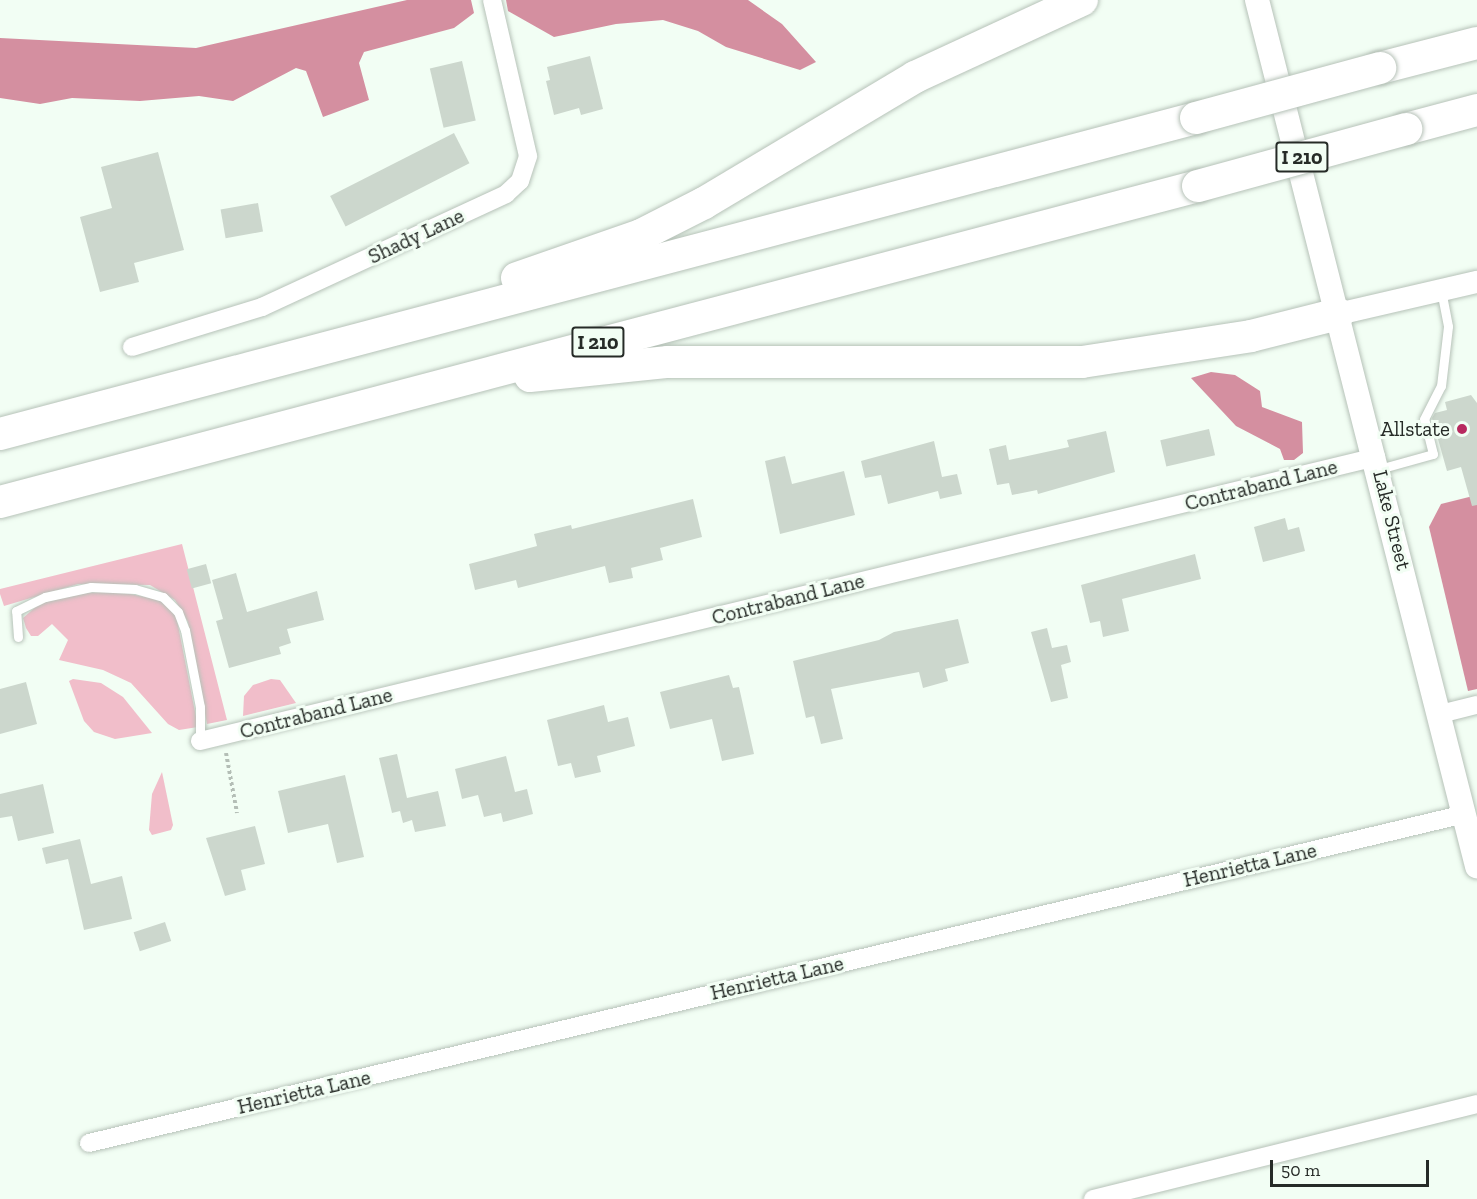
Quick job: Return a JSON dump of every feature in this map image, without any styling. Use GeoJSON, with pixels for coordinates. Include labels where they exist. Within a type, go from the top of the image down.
{"type":"FeatureCollection","features":[{"type":"Feature","properties":{"kind":"highway"},"geometry":{"type":"LineString","coordinates":[[1014,30],[1062,0]]}},
{"type":"Feature","properties":{"kind":"highway"},"geometry":{"type":"LineString","coordinates":[[321,350],[641,235],[704,203],[915,77],[1082,0]]}},
{"type":"Feature","properties":{"kind":"highway"},"geometry":{"type":"LineString","coordinates":[[0,435],[1477,43]]}},
{"type":"Feature","properties":{"kind":"highway","name":"I 210"},"geometry":{"type":"LineString","coordinates":[[0,502],[1198,186],[1477,110]]}},
{"type":"Feature","properties":{"kind":"highway"},"geometry":{"type":"LineString","coordinates":[[413,392],[542,374],[668,362],[1082,362],[1251,336],[1338,314]]}},
{"type":"Feature","properties":{"kind":"main road","name":"Lake Street"},"geometry":{"type":"LineString","coordinates":[[1257,0],[1378,463],[1477,866]]}},
{"type":"Feature","properties":{"kind":"street","name":"Shady Lane"},"geometry":{"type":"LineString","coordinates":[[132,347],[262,307],[506,194],[520,181],[528,156],[492,0]]}},
{"type":"Feature","properties":{"kind":"street"},"geometry":{"type":"LineString","coordinates":[[1338,314],[1477,282]]}},
{"type":"Feature","properties":{"kind":"street","name":"Contraband Lane"},"geometry":{"type":"LineString","coordinates":[[200,741],[1378,463]]}},
{"type":"Feature","properties":{"kind":"street"},"geometry":{"type":"LineString","coordinates":[[1440,714],[1477,705]]}},
{"type":"Feature","properties":{"kind":"street","name":"Henrietta Lane"},"geometry":{"type":"LineString","coordinates":[[89,1143],[1465,814]]}},
{"type":"Feature","properties":{"kind":"street"},"geometry":{"type":"LineString","coordinates":[[1093,1199],[1477,1104]]}},
{"type":"Feature","properties":{"kind":"lane"},"geometry":{"type":"LineString","coordinates":[[1378,463],[1433,454],[1424,420],[1441,386],[1449,327],[1440,291]]}},
{"type":"Feature","properties":{"kind":"lane"},"geometry":{"type":"LineString","coordinates":[[18,637],[16,612],[45,597],[91,587],[135,589],[163,597],[177,612],[185,630],[200,707],[200,741]]}},
{"type":"Feature","properties":{"kind":"path"},"geometry":{"type":"LineString","coordinates":[[221,735],[237,813]]}},
{"type":"Feature","properties":{"kind":"shaded area"},"geometry":{"type":"Polygon","coordinates":[[[407,0],[471,0],[474,13],[454,28],[364,52],[359,63],[369,100],[323,117],[306,71],[296,68],[233,101],[199,96],[140,101],[72,98],[40,104],[0,98],[0,38],[196,48],[407,0]]]}},
{"type":"Feature","properties":{"kind":"shaded area"},"geometry":{"type":"Polygon","coordinates":[[[506,0],[748,0],[782,24],[816,62],[800,70],[726,47],[698,31],[663,20],[616,24],[554,37],[508,11],[506,0]]]}},
{"type":"Feature","properties":{"kind":"shaded area"},"geometry":{"type":"Polygon","coordinates":[[[1211,372],[1235,375],[1260,391],[1262,407],[1302,422],[1303,453],[1294,460],[1284,460],[1280,449],[1236,426],[1191,378],[1211,372]]]}},
{"type":"Feature","properties":{"kind":"shaded area"},"geometry":{"type":"Polygon","coordinates":[[[1477,495],[1477,689],[1468,691],[1429,527],[1441,504],[1477,495]]]}},
{"type":"Feature","properties":{"kind":"shaded area"},"geometry":{"type":"Polygon","coordinates":[[[182,544],[227,720],[207,724],[188,622],[175,600],[150,585],[78,584],[4,606],[0,594],[0,589],[182,544]]]}},
{"type":"Feature","properties":{"kind":"shaded area"},"geometry":{"type":"Polygon","coordinates":[[[115,591],[160,600],[176,615],[198,727],[179,730],[168,724],[131,683],[103,670],[59,660],[68,640],[52,624],[38,636],[31,636],[26,628],[23,618],[39,604],[70,594],[115,591]]]}},
{"type":"Feature","properties":{"kind":"shaded area"},"geometry":{"type":"Polygon","coordinates":[[[73,679],[101,683],[123,697],[152,733],[115,739],[94,732],[84,721],[69,681],[73,679]]]}},
{"type":"Feature","properties":{"kind":"shaded area"},"geometry":{"type":"Polygon","coordinates":[[[271,679],[280,680],[296,703],[243,716],[244,696],[253,685],[271,679]]]}},
{"type":"Feature","properties":{"kind":"shaded area"},"geometry":{"type":"Polygon","coordinates":[[[162,772],[173,825],[171,830],[152,835],[149,830],[152,794],[162,772]]]}},
{"type":"Feature","properties":{"kind":"building"},"geometry":{"type":"Polygon","coordinates":[[[590,56],[603,109],[581,115],[579,108],[554,115],[546,81],[550,80],[547,67],[590,56]]]}},
{"type":"Feature","properties":{"kind":"building"},"geometry":{"type":"Polygon","coordinates":[[[462,61],[476,120],[444,128],[430,68],[462,61]]]}},
{"type":"Feature","properties":{"kind":"building"},"geometry":{"type":"Polygon","coordinates":[[[454,133],[469,163],[346,226],[330,196],[454,133]]]}},
{"type":"Feature","properties":{"kind":"building"},"geometry":{"type":"Polygon","coordinates":[[[158,152],[184,250],[134,263],[139,282],[100,292],[80,217],[112,208],[101,167],[158,152]]]}},
{"type":"Feature","properties":{"kind":"building"},"geometry":{"type":"Polygon","coordinates":[[[258,203],[263,232],[226,238],[221,210],[258,203]]]}},
{"type":"Feature","properties":{"kind":"building"},"geometry":{"type":"Polygon","coordinates":[[[1471,395],[1477,403],[1477,505],[1472,506],[1461,467],[1447,471],[1432,418],[1435,413],[1447,410],[1445,402],[1471,395]]]}},
{"type":"Feature","properties":{"kind":"building"},"geometry":{"type":"Polygon","coordinates":[[[1209,429],[1215,455],[1166,467],[1160,440],[1209,429]]]}},
{"type":"Feature","properties":{"kind":"building"},"geometry":{"type":"Polygon","coordinates":[[[1106,431],[1115,472],[1038,494],[1037,490],[1012,495],[1009,483],[997,485],[989,449],[1006,445],[1009,460],[1069,447],[1067,440],[1106,431]]]}},
{"type":"Feature","properties":{"kind":"building"},"geometry":{"type":"Polygon","coordinates":[[[934,441],[942,477],[957,474],[962,494],[940,499],[938,491],[888,504],[881,475],[865,478],[861,461],[934,441]]]}},
{"type":"Feature","properties":{"kind":"building"},"geometry":{"type":"Polygon","coordinates":[[[785,456],[792,484],[844,471],[855,515],[780,534],[765,461],[785,456]]]}},
{"type":"Feature","properties":{"kind":"building"},"geometry":{"type":"Polygon","coordinates":[[[693,499],[702,537],[660,548],[663,560],[631,568],[633,578],[609,583],[605,566],[518,588],[516,580],[475,590],[469,564],[537,546],[534,534],[571,525],[572,529],[693,499]]]}},
{"type":"Feature","properties":{"kind":"building"},"geometry":{"type":"Polygon","coordinates":[[[1285,518],[1288,530],[1299,527],[1305,551],[1263,562],[1254,527],[1285,518]]]}},
{"type":"Feature","properties":{"kind":"building"},"geometry":{"type":"Polygon","coordinates":[[[1195,554],[1201,579],[1122,599],[1129,631],[1103,637],[1100,621],[1090,623],[1081,585],[1195,554]]]}},
{"type":"Feature","properties":{"kind":"building"},"geometry":{"type":"Polygon","coordinates":[[[206,564],[211,583],[192,588],[187,569],[206,564]]]}},
{"type":"Feature","properties":{"kind":"building"},"geometry":{"type":"Polygon","coordinates":[[[236,573],[247,612],[317,591],[324,620],[287,629],[291,643],[279,647],[281,654],[229,668],[216,621],[223,619],[212,580],[236,573]]]}},
{"type":"Feature","properties":{"kind":"building"},"geometry":{"type":"Polygon","coordinates":[[[958,619],[969,663],[945,669],[948,681],[923,688],[919,672],[831,689],[843,739],[821,744],[814,716],[806,718],[793,661],[879,640],[894,632],[958,619]]]}},
{"type":"Feature","properties":{"kind":"building"},"geometry":{"type":"Polygon","coordinates":[[[1047,628],[1052,648],[1067,645],[1071,662],[1061,665],[1068,698],[1051,702],[1031,632],[1047,628]]]}},
{"type":"Feature","properties":{"kind":"building"},"geometry":{"type":"Polygon","coordinates":[[[729,675],[733,688],[739,687],[754,754],[722,761],[712,719],[670,729],[660,692],[729,675]]]}},
{"type":"Feature","properties":{"kind":"building"},"geometry":{"type":"Polygon","coordinates":[[[26,682],[37,724],[0,734],[0,689],[26,682]]]}},
{"type":"Feature","properties":{"kind":"building"},"geometry":{"type":"Polygon","coordinates":[[[604,705],[608,722],[628,717],[635,746],[597,756],[601,772],[575,778],[571,763],[558,766],[547,720],[604,705]]]}},
{"type":"Feature","properties":{"kind":"building"},"geometry":{"type":"Polygon","coordinates":[[[397,754],[407,798],[438,791],[446,826],[415,832],[412,820],[403,823],[400,811],[392,813],[379,758],[397,754]]]}},
{"type":"Feature","properties":{"kind":"building"},"geometry":{"type":"Polygon","coordinates":[[[506,756],[515,792],[527,789],[533,814],[503,822],[501,813],[484,817],[478,795],[462,799],[455,769],[506,756]]]}},
{"type":"Feature","properties":{"kind":"building"},"geometry":{"type":"Polygon","coordinates":[[[345,775],[364,857],[337,863],[328,824],[288,833],[278,791],[345,775]]]}},
{"type":"Feature","properties":{"kind":"building"},"geometry":{"type":"Polygon","coordinates":[[[43,784],[54,833],[18,841],[12,816],[0,818],[0,794],[43,784]]]}},
{"type":"Feature","properties":{"kind":"building"},"geometry":{"type":"Polygon","coordinates":[[[255,826],[265,864],[241,870],[246,890],[225,896],[206,838],[255,826]]]}},
{"type":"Feature","properties":{"kind":"building"},"geometry":{"type":"Polygon","coordinates":[[[80,839],[91,884],[122,876],[132,919],[84,930],[68,859],[46,864],[42,848],[80,839]]]}},
{"type":"Feature","properties":{"kind":"building"},"geometry":{"type":"Polygon","coordinates":[[[165,922],[171,941],[140,951],[134,932],[165,922]]]}},
{"type":"Feature","properties":{"kind":"place","name":"Allstate"},"geometry":{"type":"Point","coordinates":[1462,429]}}]}
